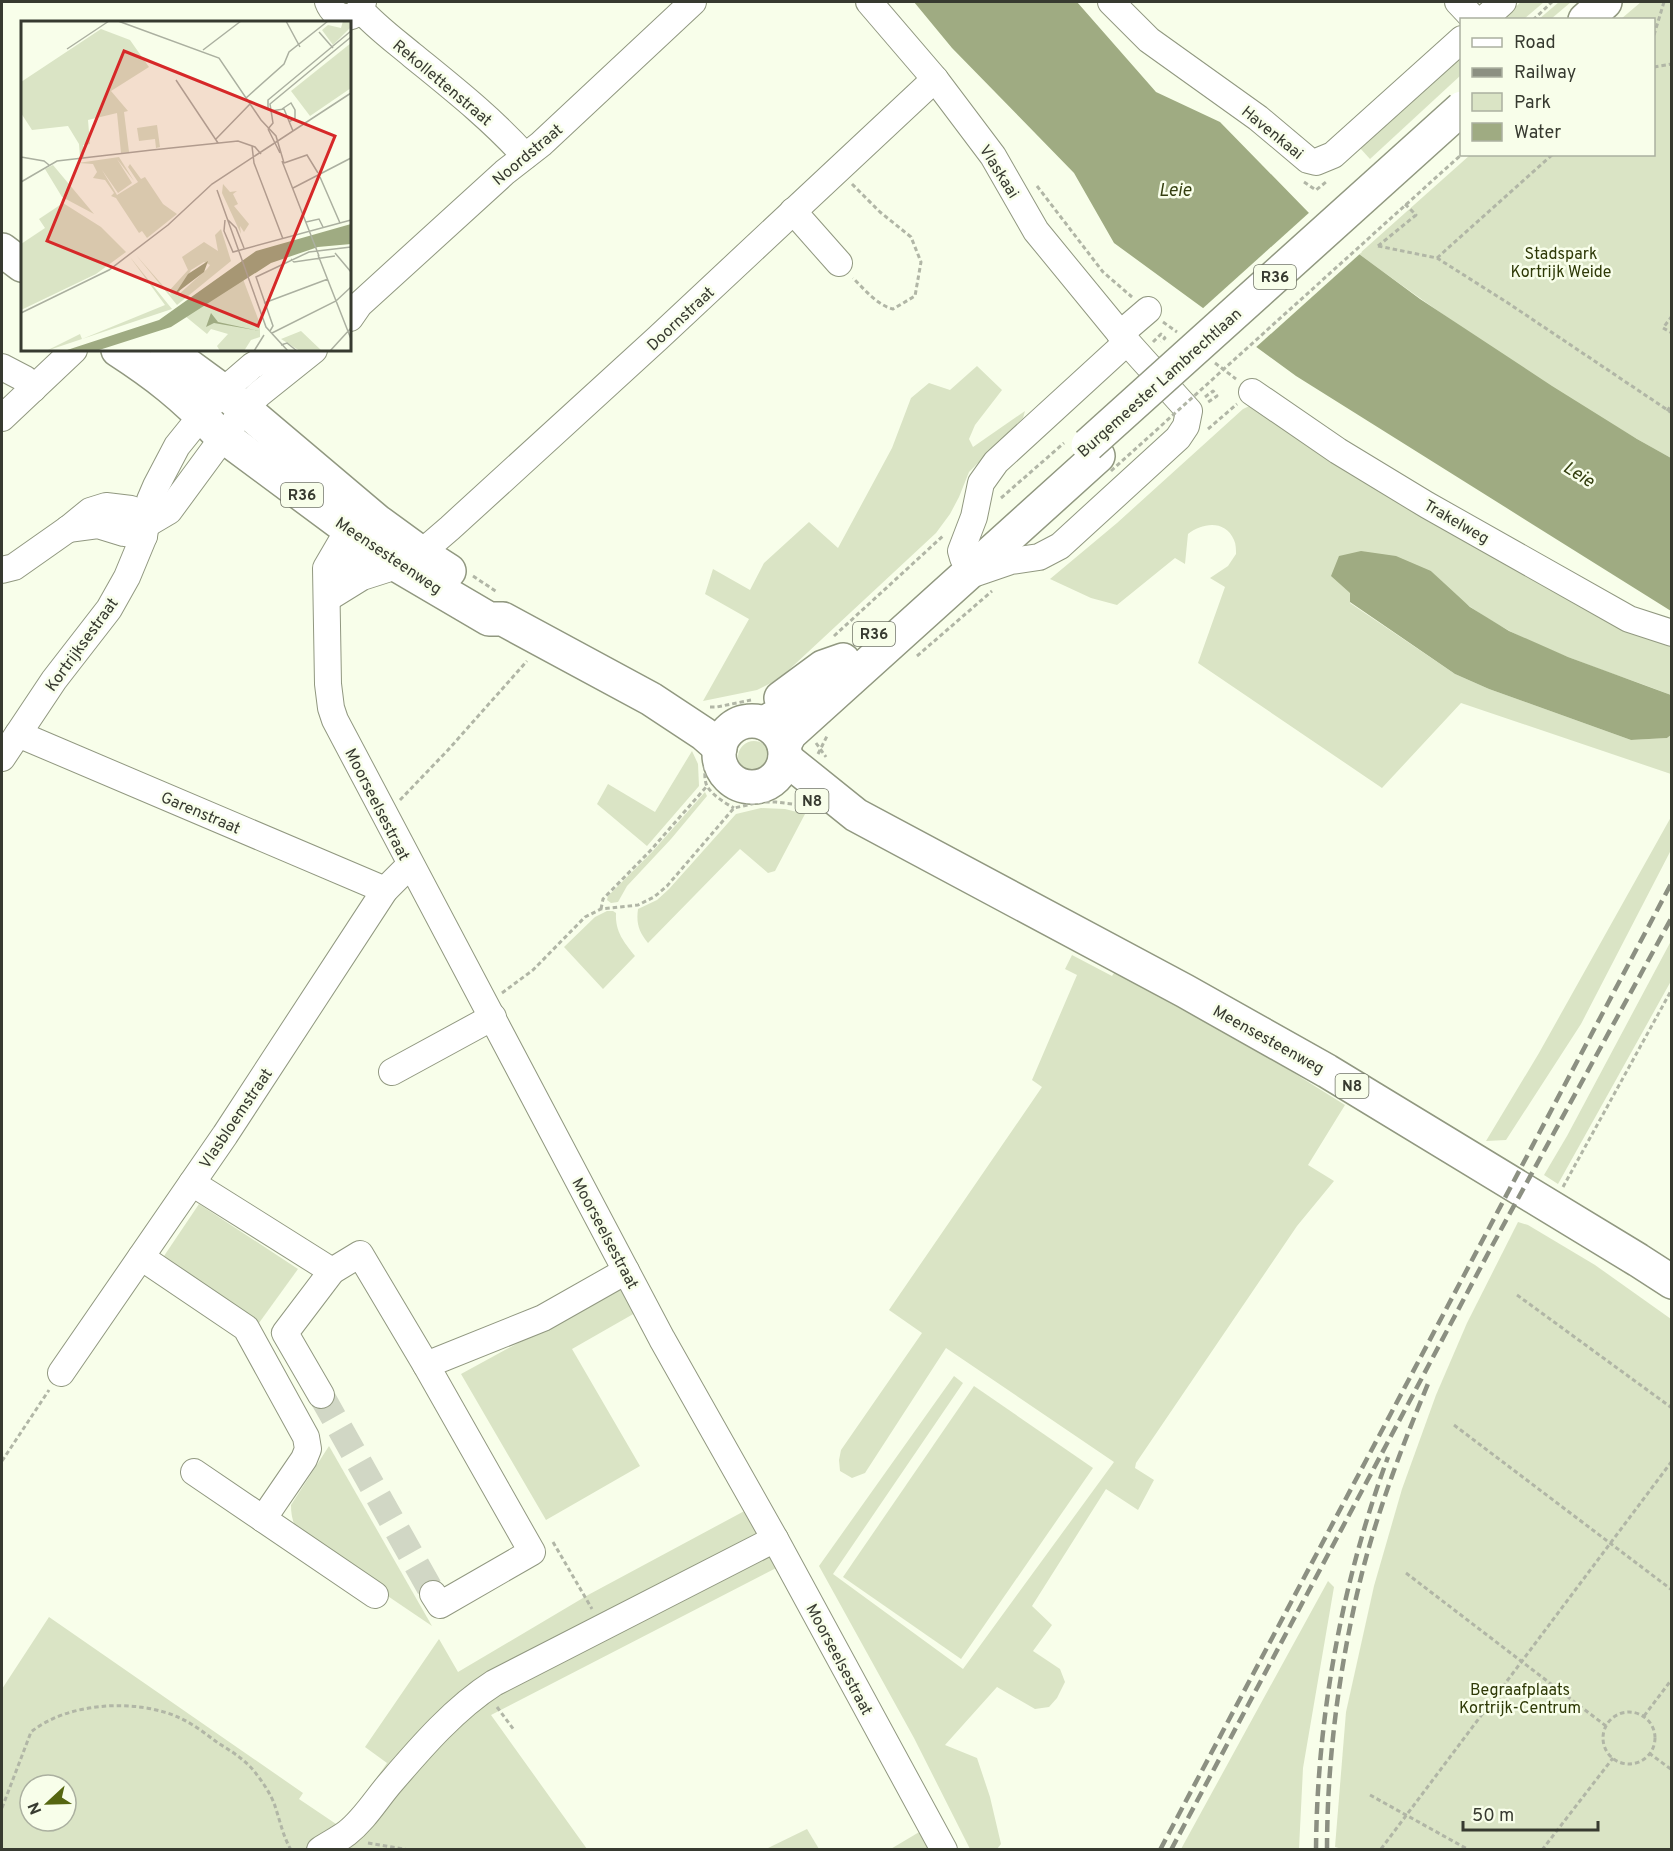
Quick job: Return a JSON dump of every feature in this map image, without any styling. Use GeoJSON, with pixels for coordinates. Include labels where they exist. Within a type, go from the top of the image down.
{"type":"FeatureCollection","features":[{"type":"Feature","properties":{"kind":"main road"},"geometry":{"type":"LineString","coordinates":[[1562,18],[1580,2]]}},
{"type":"Feature","properties":{"kind":"main road"},"geometry":{"type":"LineString","coordinates":[[1587,18],[1605,2]]}},
{"type":"Feature","properties":{"kind":"main road","name":"Burgemeester Lambrechtlaan"},"geometry":{"type":"LineString","coordinates":[[754,741],[790,735],[975,574],[1091,453],[1460,109]]}},
{"type":"Feature","properties":{"kind":"main road","name":"Burgemeester Lambrechtlaan"},"geometry":{"type":"LineString","coordinates":[[1091,453],[1460,130]]}},
{"type":"Feature","properties":{"kind":"main road"},"geometry":{"type":"LineString","coordinates":[[2,250],[21,264]]}},
{"type":"Feature","properties":{"kind":"main road"},"geometry":{"type":"LineString","coordinates":[[2,273],[21,286]]}},
{"type":"Feature","properties":{"kind":"main road","name":"R36"},"geometry":{"type":"LineString","coordinates":[[120,351],[165,381],[212,425]]}},
{"type":"Feature","properties":{"kind":"main road","name":"R36"},"geometry":{"type":"LineString","coordinates":[[168,351],[234,400]]}},
{"type":"Feature","properties":{"kind":"main road","name":"Meensesteenweg"},"geometry":{"type":"LineString","coordinates":[[234,400],[363,525]]}},
{"type":"Feature","properties":{"kind":"main road","name":"Meensesteenweg"},"geometry":{"type":"LineString","coordinates":[[212,425],[363,525],[489,619],[503,619],[651,699],[754,741],[797,795],[855,815],[1185,991],[1327,1071],[1671,1282]]}},
{"type":"Feature","properties":{"kind":"main road","name":"Burgemeester Lambrechtlaan"},"geometry":{"type":"LineString","coordinates":[[754,741],[786,711],[836,651],[975,574]]}},
{"type":"Feature","properties":{"kind":"main road","name":"R36"},"geometry":{"type":"LineString","coordinates":[[754,741],[741,714],[776,701],[810,678],[836,651]]}},
{"type":"Feature","properties":{"kind":"street","name":"Noordstraat"},"geometry":{"type":"LineString","coordinates":[[352,307],[505,172],[541,144],[693,2]]}},
{"type":"Feature","properties":{"kind":"street","name":"Vlaskaai"},"geometry":{"type":"LineString","coordinates":[[869,2],[935,79],[993,156],[1036,231],[1124,338],[1190,411],[1186,426],[1178,438]]}},
{"type":"Feature","properties":{"kind":"street","name":"Havenkaai"},"geometry":{"type":"LineString","coordinates":[[1111,2],[1149,40],[1258,118],[1308,160],[1316,162],[1333,155],[1460,40]]}},
{"type":"Feature","properties":{"kind":"street"},"geometry":{"type":"LineString","coordinates":[[1458,2],[1473,18]]}},
{"type":"Feature","properties":{"kind":"street"},"geometry":{"type":"LineString","coordinates":[[1486,18],[1503,2]]}},
{"type":"Feature","properties":{"kind":"street","name":"Rekollettenstraat"},"geometry":{"type":"LineString","coordinates":[[343,10],[370,20],[511,140],[525,156]]}},
{"type":"Feature","properties":{"kind":"street","name":"Doornstraat"},"geometry":{"type":"LineString","coordinates":[[409,559],[479,502],[633,362],[935,79]]}},
{"type":"Feature","properties":{"kind":"street"},"geometry":{"type":"LineString","coordinates":[[794,211],[839,263]]}},
{"type":"Feature","properties":{"kind":"street"},"geometry":{"type":"LineString","coordinates":[[975,574],[961,551],[974,517],[981,483],[996,462],[1124,338],[1148,310]]}},
{"type":"Feature","properties":{"kind":"street"},"geometry":{"type":"LineString","coordinates":[[2,417],[73,351]]}},
{"type":"Feature","properties":{"kind":"street"},"geometry":{"type":"LineString","coordinates":[[212,425],[234,400],[252,366],[277,351]]}},
{"type":"Feature","properties":{"kind":"street"},"geometry":{"type":"LineString","coordinates":[[234,400],[259,394],[313,351]]}},
{"type":"Feature","properties":{"kind":"street"},"geometry":{"type":"LineString","coordinates":[[2,367],[25,379],[33,389]]}},
{"type":"Feature","properties":{"kind":"street","name":"Trakelweg"},"geometry":{"type":"LineString","coordinates":[[1252,392],[1338,451],[1427,505],[1629,619],[1671,633]]}},
{"type":"Feature","properties":{"kind":"street","name":"Kortrijksestraat"},"geometry":{"type":"LineString","coordinates":[[2,758],[54,680],[109,609],[127,577],[145,530],[150,500],[177,446],[212,425]]}},
{"type":"Feature","properties":{"kind":"street","name":"Burgemeester Lambrechtlaan"},"geometry":{"type":"LineString","coordinates":[[975,574],[1011,561],[1039,557],[1060,546],[1178,438]]}},
{"type":"Feature","properties":{"kind":"street"},"geometry":{"type":"LineString","coordinates":[[5,569],[68,529],[90,511],[106,506],[131,509],[145,530]]}},
{"type":"Feature","properties":{"kind":"street","name":"Moorseelsestraat"},"geometry":{"type":"LineString","coordinates":[[363,525],[327,568],[328,684],[335,720],[410,865],[497,1006],[626,1271],[944,1850]]}},
{"type":"Feature","properties":{"kind":"street"},"geometry":{"type":"LineString","coordinates":[[328,598],[362,577],[409,559]]}},
{"type":"Feature","properties":{"kind":"street","name":"Garenstraat"},"geometry":{"type":"LineString","coordinates":[[18,734],[385,890]]}},
{"type":"Feature","properties":{"kind":"street","name":"Vlasbloemstraat"},"geometry":{"type":"LineString","coordinates":[[61,1373],[192,1183],[385,890],[410,865]]}},
{"type":"Feature","properties":{"kind":"street"},"geometry":{"type":"LineString","coordinates":[[392,1072],[497,1006]]}},
{"type":"Feature","properties":{"kind":"street"},"geometry":{"type":"LineString","coordinates":[[192,1183],[332,1271]]}},
{"type":"Feature","properties":{"kind":"street"},"geometry":{"type":"LineString","coordinates":[[321,1395],[285,1333],[332,1271],[360,1254],[532,1552],[440,1605],[434,1594]]}},
{"type":"Feature","properties":{"kind":"street"},"geometry":{"type":"LineString","coordinates":[[141,1257],[246,1328],[306,1437],[308,1449],[304,1459],[263,1519]]}},
{"type":"Feature","properties":{"kind":"street"},"geometry":{"type":"LineString","coordinates":[[426,1365],[543,1318],[626,1271]]}},
{"type":"Feature","properties":{"kind":"street"},"geometry":{"type":"LineString","coordinates":[[194,1472],[375,1595]]}},
{"type":"Feature","properties":{"kind":"street"},"geometry":{"type":"LineString","coordinates":[[320,1850],[360,1822],[392,1781],[449,1719],[473,1697],[775,1539]]}},
{"type":"Feature","properties":{"kind":"path"},"geometry":{"type":"LineString","coordinates":[[1535,18],[1552,2]]}},
{"type":"Feature","properties":{"kind":"path"},"geometry":{"type":"LineString","coordinates":[[1655,29],[1664,2]]}},
{"type":"Feature","properties":{"kind":"path"},"geometry":{"type":"LineString","coordinates":[[1655,67],[1671,64]]}},
{"type":"Feature","properties":{"kind":"path","name":"Burgemeester Lambrechtlaan"},"geometry":{"type":"LineString","coordinates":[[836,651],[959,521],[985,512],[1091,453],[1405,204],[1460,155]]}},
{"type":"Feature","properties":{"kind":"path"},"geometry":{"type":"LineString","coordinates":[[1437,258],[1551,156]]}},
{"type":"Feature","properties":{"kind":"path"},"geometry":{"type":"LineString","coordinates":[[839,169],[879,212],[911,237],[921,262],[915,296],[893,309],[887,307],[870,295],[839,263]]}},
{"type":"Feature","properties":{"kind":"path"},"geometry":{"type":"LineString","coordinates":[[1405,204],[1416,215],[1378,246],[1437,258],[1671,413]]}},
{"type":"Feature","properties":{"kind":"path"},"geometry":{"type":"LineString","coordinates":[[1103,272],[1148,310]]}},
{"type":"Feature","properties":{"kind":"path"},"geometry":{"type":"LineString","coordinates":[[1671,316],[1663,328],[1671,333]]}},
{"type":"Feature","properties":{"kind":"path"},"geometry":{"type":"LineString","coordinates":[[1200,401],[1213,391],[1216,396],[1202,408]]}},
{"type":"Feature","properties":{"kind":"path"},"geometry":{"type":"LineString","coordinates":[[1667,411],[1671,404]]}},
{"type":"Feature","properties":{"kind":"path"},"geometry":{"type":"LineString","coordinates":[[911,662],[975,574]]}},
{"type":"Feature","properties":{"kind":"path"},"geometry":{"type":"LineString","coordinates":[[384,815],[447,750],[534,653]]}},
{"type":"Feature","properties":{"kind":"path"},"geometry":{"type":"LineString","coordinates":[[497,1006],[585,917],[601,909],[648,901],[660,893],[734,808],[761,802],[749,700],[754,741]]}},
{"type":"Feature","properties":{"kind":"path"},"geometry":{"type":"LineString","coordinates":[[821,748],[830,731]]}},
{"type":"Feature","properties":{"kind":"path"},"geometry":{"type":"LineString","coordinates":[[601,909],[603,899],[650,851],[707,786],[734,808]]}},
{"type":"Feature","properties":{"kind":"path"},"geometry":{"type":"LineString","coordinates":[[1562,1190],[1671,989]]}},
{"type":"Feature","properties":{"kind":"path"},"geometry":{"type":"LineString","coordinates":[[1517,1295],[1671,1408]]}},
{"type":"Feature","properties":{"kind":"path"},"geometry":{"type":"LineString","coordinates":[[2,1461],[61,1373]]}},
{"type":"Feature","properties":{"kind":"path"},"geometry":{"type":"LineString","coordinates":[[1454,1425],[1671,1590]]}},
{"type":"Feature","properties":{"kind":"path"},"geometry":{"type":"LineString","coordinates":[[1382,1849],[1671,1461]]}},
{"type":"Feature","properties":{"kind":"path"},"geometry":{"type":"LineString","coordinates":[[1406,1573],[1606,1726]]}},
{"type":"Feature","properties":{"kind":"path"},"geometry":{"type":"LineString","coordinates":[[1644,1716],[1671,1678]]}},
{"type":"Feature","properties":{"kind":"path"},"geometry":{"type":"LineString","coordinates":[[484,1690],[514,1730]]}},
{"type":"Feature","properties":{"kind":"path"},"geometry":{"type":"LineString","coordinates":[[2,1808],[31,1732],[41,1724],[66,1713],[86,1709],[110,1706],[139,1707],[163,1711],[182,1718],[240,1757],[254,1770],[274,1804],[291,1850]]}},
{"type":"Feature","properties":{"kind":"path"},"geometry":{"type":"LineString","coordinates":[[1627,1712],[1644,1716],[1655,1738],[1650,1753],[1636,1762],[1628,1763],[1612,1758],[1604,1743],[1603,1734],[1611,1719],[1627,1712]]}},
{"type":"Feature","properties":{"kind":"path"},"geometry":{"type":"LineString","coordinates":[[1650,1753],[1671,1770]]}},
{"type":"Feature","properties":{"kind":"path"},"geometry":{"type":"LineString","coordinates":[[1542,1850],[1612,1758]]}},
{"type":"Feature","properties":{"kind":"path"},"geometry":{"type":"LineString","coordinates":[[1370,1796],[1469,1850]]}},
{"type":"Feature","properties":{"kind":"path"},"geometry":{"type":"LineString","coordinates":[[362,1842],[409,1850]]}},
{"type":"Feature","properties":{"kind":"green space"},"geometry":{"type":"Polygon","coordinates":[[[1521,2],[1544,2],[1525,18],[1503,18],[1521,2]]]}},
{"type":"Feature","properties":{"kind":"green space"},"geometry":{"type":"Polygon","coordinates":[[[1559,2],[1571,2],[1552,18],[1540,18],[1559,2]]]}},
{"type":"Feature","properties":{"kind":"green space","name":"Stadspark Kortrijk Weide"},"geometry":{"type":"Polygon","coordinates":[[[1641,2],[1671,2],[1671,458],[1591,412],[1512,361],[1359,254],[1469,156],[1655,156],[1655,18],[1622,18],[1641,2]]]}},
{"type":"Feature","properties":{"kind":"green space"},"geometry":{"type":"Polygon","coordinates":[[[1460,57],[1460,76],[1370,159],[1360,148],[1460,57]]]}},
{"type":"Feature","properties":{"kind":"green space"},"geometry":{"type":"Polygon","coordinates":[[[977,366],[1002,390],[975,425],[969,439],[973,447],[1025,411],[1023,418],[969,472],[950,514],[936,533],[779,679],[757,690],[703,701],[749,619],[705,594],[713,569],[750,590],[764,563],[809,522],[838,548],[892,448],[911,398],[929,383],[950,390],[977,366]]]}},
{"type":"Feature","properties":{"kind":"green space"},"geometry":{"type":"Polygon","coordinates":[[[1256,403],[1671,639],[1671,695],[1569,658],[1519,636],[1466,604],[1431,571],[1350,593],[1350,603],[1455,674],[1489,689],[1631,740],[1667,738],[1671,735],[1671,774],[1461,703],[1382,788],[1198,663],[1225,587],[1210,578],[1228,566],[1236,554],[1235,542],[1230,533],[1219,526],[1200,527],[1188,534],[1185,564],[1175,558],[1117,605],[1091,598],[1050,579],[1117,523],[1243,409],[1256,403]]]}},
{"type":"Feature","properties":{"kind":"green space"},"geometry":{"type":"Polygon","coordinates":[[[754,741],[765,746],[770,757],[765,768],[754,773],[743,768],[738,757],[743,746],[754,741]]]}},
{"type":"Feature","properties":{"kind":"green space"},"geometry":{"type":"Polygon","coordinates":[[[692,751],[698,764],[699,786],[647,846],[597,804],[608,784],[655,812],[692,751]]]}},
{"type":"Feature","properties":{"kind":"green space"},"geometry":{"type":"Polygon","coordinates":[[[705,792],[707,796],[627,886],[618,902],[611,903],[607,900],[608,896],[652,852],[705,792]]]}},
{"type":"Feature","properties":{"kind":"green space"},"geometry":{"type":"Polygon","coordinates":[[[761,808],[785,809],[805,814],[775,871],[768,873],[740,849],[648,943],[639,927],[638,909],[657,900],[669,889],[736,814],[761,808]]]}},
{"type":"Feature","properties":{"kind":"green space"},"geometry":{"type":"Polygon","coordinates":[[[1671,817],[1671,850],[1581,1024],[1506,1140],[1486,1141],[1539,1053],[1671,817]]]}},
{"type":"Feature","properties":{"kind":"green space"},"geometry":{"type":"Polygon","coordinates":[[[607,911],[616,913],[619,931],[635,956],[603,989],[564,947],[595,917],[607,911]]]}},
{"type":"Feature","properties":{"kind":"green space"},"geometry":{"type":"Polygon","coordinates":[[[1671,941],[1671,981],[1558,1184],[1544,1175],[1671,941]]]}},
{"type":"Feature","properties":{"kind":"green space"},"geometry":{"type":"Polygon","coordinates":[[[1072,955],[1112,976],[1118,967],[1173,997],[1345,1105],[1308,1165],[1334,1181],[1297,1226],[1136,1463],[1135,1468],[1154,1480],[1138,1510],[1106,1489],[1032,1606],[1052,1625],[1033,1651],[1060,1669],[1065,1682],[1057,1698],[1049,1707],[1035,1709],[997,1687],[945,1745],[977,1758],[990,1797],[1001,1844],[997,1849],[970,1849],[914,1738],[819,1566],[954,1376],[963,1383],[833,1574],[963,1669],[1114,1462],[946,1348],[865,1473],[852,1478],[840,1471],[839,1460],[841,1450],[922,1333],[889,1310],[1042,1087],[1032,1080],[1077,975],[1065,969],[1072,955]]]}},
{"type":"Feature","properties":{"kind":"green space"},"geometry":{"type":"Polygon","coordinates":[[[199,1204],[298,1269],[259,1323],[165,1259],[164,1256],[199,1204]]]}},
{"type":"Feature","properties":{"kind":"green space","name":"Begraafplaats Kortrijk-Centrum"},"geometry":{"type":"Polygon","coordinates":[[[1518,1222],[1528,1225],[1595,1265],[1671,1319],[1671,1849],[1346,1850],[1335,1847],[1346,1712],[1374,1586],[1402,1489],[1436,1395],[1467,1323],[1518,1222]]]}},
{"type":"Feature","properties":{"kind":"green space"},"geometry":{"type":"Polygon","coordinates":[[[621,1287],[635,1313],[572,1349],[640,1466],[546,1520],[461,1374],[621,1287]]]}},
{"type":"Feature","properties":{"kind":"green space"},"geometry":{"type":"Polygon","coordinates":[[[974,1386],[1093,1468],[961,1659],[843,1577],[974,1386]]]}},
{"type":"Feature","properties":{"kind":"green space"},"geometry":{"type":"Polygon","coordinates":[[[329,1446],[432,1626],[302,1538],[297,1530],[292,1518],[291,1505],[329,1446]]]}},
{"type":"Feature","properties":{"kind":"green space"},"geometry":{"type":"Polygon","coordinates":[[[750,1508],[780,1566],[491,1715],[587,1849],[2,1850],[2,1689],[49,1617],[303,1793],[299,1799],[342,1828],[387,1763],[365,1747],[439,1639],[458,1672],[588,1595],[750,1508]]]}},
{"type":"Feature","properties":{"kind":"green space"},"geometry":{"type":"Polygon","coordinates":[[[1328,1581],[1334,1587],[1303,1768],[1299,1849],[1181,1849],[1328,1581]]]}},
{"type":"Feature","properties":{"kind":"green space"},"geometry":{"type":"Polygon","coordinates":[[[807,1829],[819,1849],[766,1849],[807,1829]]]}},
{"type":"Feature","properties":{"kind":"green space"},"geometry":{"type":"Polygon","coordinates":[[[921,1831],[933,1850],[889,1850],[921,1831]]]}},
{"type":"Feature","properties":{"kind":"water","name":"Leie"},"geometry":{"type":"Polygon","coordinates":[[[914,2],[1077,2],[1156,92],[1220,122],[1309,213],[1359,254],[1420,299],[1552,386],[1671,458],[1671,611],[1296,376],[1114,243],[1074,173],[952,48],[914,2]]]}},
{"type":"Feature","properties":{"kind":"water"},"geometry":{"type":"Polygon","coordinates":[[[1361,551],[1396,556],[1431,571],[1470,607],[1509,631],[1568,657],[1671,695],[1671,735],[1667,738],[1631,740],[1489,689],[1455,674],[1350,602],[1350,593],[1331,576],[1339,556],[1361,551]]]}},
{"type":"Feature","properties":{"kind":"pier"},"geometry":{"type":"Polygon","coordinates":[[[1311,211],[1362,252],[1254,349],[1201,310],[1311,211]]]}},
{"type":"Feature","properties":{"kind":"tunnel"},"geometry":{"type":"LineString","coordinates":[[321,1395],[433,1594]]}},
{"type":"Feature","properties":{"kind":"railway"},"geometry":{"type":"LineString","coordinates":[[1160,1850],[1672,882]]}},
{"type":"Feature","properties":{"kind":"railway"},"geometry":{"type":"LineString","coordinates":[[1171,1850],[1492,1246],[1672,917]]}},
{"type":"Feature","properties":{"kind":"railway"},"geometry":{"type":"LineString","coordinates":[[1327,1850],[1329,1779],[1336,1708],[1355,1603],[1385,1497],[1430,1379]]}},
{"type":"Feature","properties":{"kind":"railway"},"geometry":{"type":"LineString","coordinates":[[1316,1850],[1321,1750],[1335,1650],[1357,1552],[1388,1457]]}}]}
